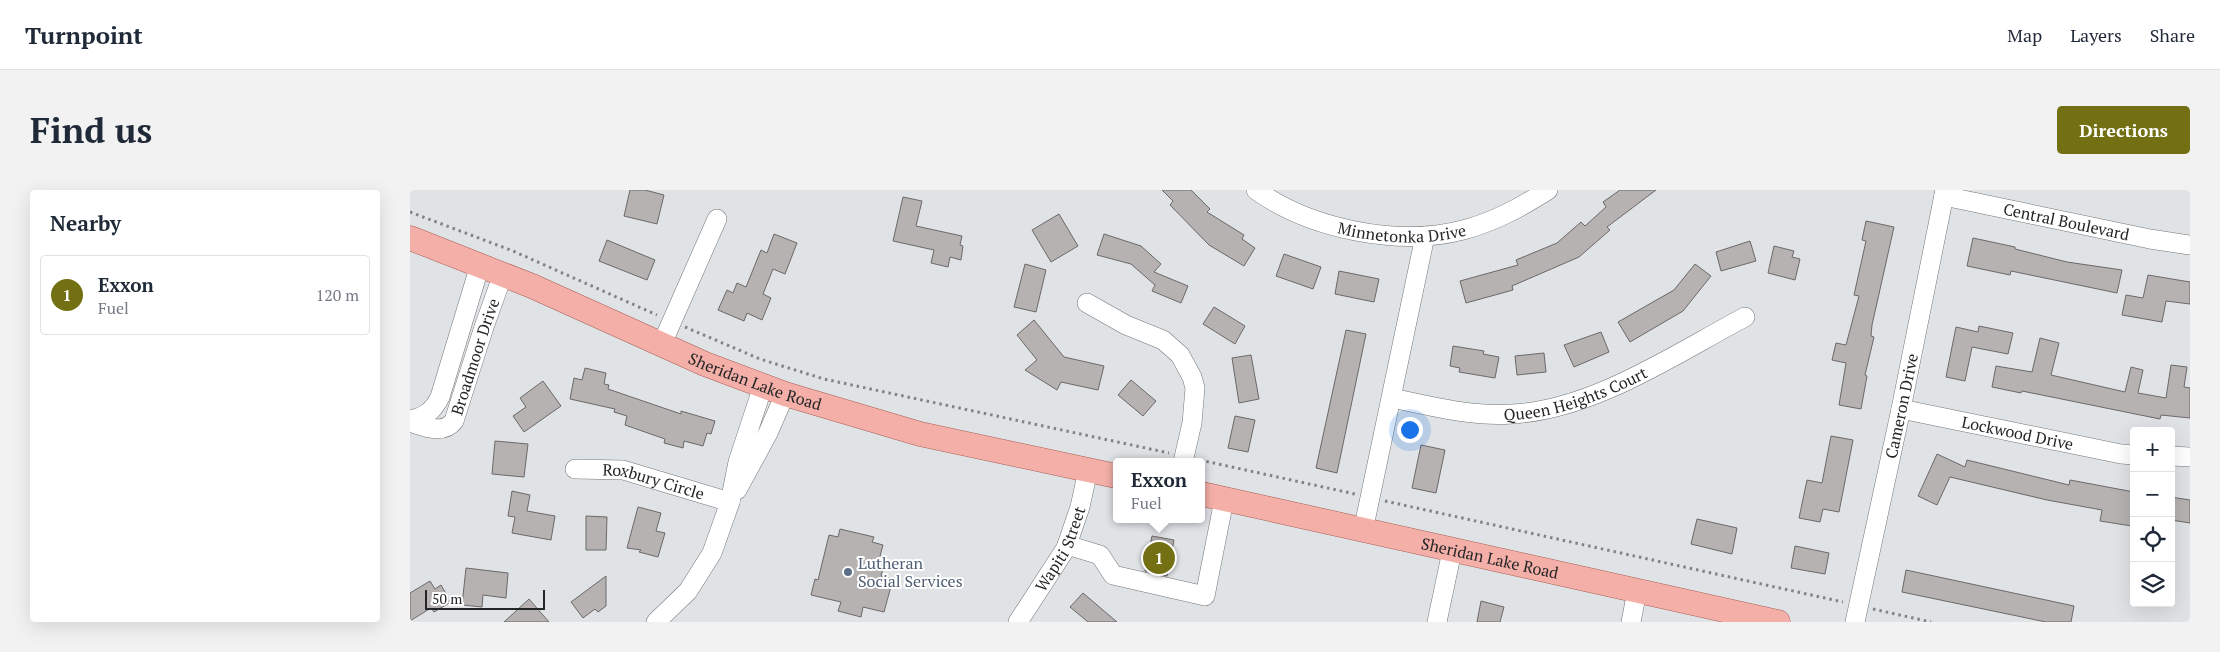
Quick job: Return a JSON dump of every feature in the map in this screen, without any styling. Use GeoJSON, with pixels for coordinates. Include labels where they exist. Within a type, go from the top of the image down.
{"type":"FeatureCollection","features":[{"type":"Feature","properties":{"kind":"main road","name":"Sheridan Lake Road"},"geometry":{"type":"LineString","coordinates":[[410,238],[503,274],[661,346],[774,390],[896,428],[1113,475]]}},
{"type":"Feature","properties":{"kind":"main road","name":"Sheridan Lake Road"},"geometry":{"type":"LineString","coordinates":[[1205,495],[1778,622]]}},
{"type":"Feature","properties":{"kind":"street","name":"Minnetonka Drive"},"geometry":{"type":"LineString","coordinates":[[1256,190],[1310,219],[1364,234],[1425,236],[1462,230],[1514,212],[1548,190]]}},
{"type":"Feature","properties":{"kind":"street","name":"Central Boulevard"},"geometry":{"type":"LineString","coordinates":[[1944,193],[2150,239],[2190,246]]}},
{"type":"Feature","properties":{"kind":"street","name":"Cameron Drive"},"geometry":{"type":"LineString","coordinates":[[1857,614],[1901,409],[1944,193]]}},
{"type":"Feature","properties":{"kind":"street"},"geometry":{"type":"LineString","coordinates":[[661,346],[716,218]]}},
{"type":"Feature","properties":{"kind":"street"},"geometry":{"type":"LineString","coordinates":[[1363,531],[1425,236]]}},
{"type":"Feature","properties":{"kind":"street","name":"Broadmoor Drive"},"geometry":{"type":"LineString","coordinates":[[410,421],[428,414],[440,396],[480,265]]}},
{"type":"Feature","properties":{"kind":"street","name":"Broadmoor Drive"},"geometry":{"type":"LineString","coordinates":[[410,421],[441,429],[446,428],[454,421],[503,274]]}},
{"type":"Feature","properties":{"kind":"street"},"geometry":{"type":"LineString","coordinates":[[1087,304],[1126,325],[1164,340],[1180,355],[1192,377],[1195,388],[1192,424],[1184,458]]}},
{"type":"Feature","properties":{"kind":"street","name":"Queen Heights Court"},"geometry":{"type":"LineString","coordinates":[[1392,398],[1476,413],[1512,414],[1551,408],[1597,394],[1621,383],[1745,317]]}},
{"type":"Feature","properties":{"kind":"street"},"geometry":{"type":"LineString","coordinates":[[656,622],[688,591],[701,573],[720,533],[730,502],[768,433],[774,390]]}},
{"type":"Feature","properties":{"kind":"street","name":"Lockwood Drive"},"geometry":{"type":"LineString","coordinates":[[1901,409],[2130,455]]}},
{"type":"Feature","properties":{"kind":"street"},"geometry":{"type":"LineString","coordinates":[[2175,456],[2190,457]]}},
{"type":"Feature","properties":{"kind":"street","name":"Roxbury Circle"},"geometry":{"type":"LineString","coordinates":[[575,469],[623,470],[730,502]]}},
{"type":"Feature","properties":{"kind":"street","name":"Wapiti Street"},"geometry":{"type":"LineString","coordinates":[[1018,622],[1067,545],[1080,506],[1088,470]]}},
{"type":"Feature","properties":{"kind":"street"},"geometry":{"type":"LineString","coordinates":[[1067,545],[1100,555],[1113,575],[1205,596],[1224,500]]}},
{"type":"Feature","properties":{"kind":"street"},"geometry":{"type":"LineString","coordinates":[[1437,622],[1452,550]]}},
{"type":"Feature","properties":{"kind":"street"},"geometry":{"type":"LineString","coordinates":[[1631,622],[1637,591]]}},
{"type":"Feature","properties":{"kind":"path"},"geometry":{"type":"LineString","coordinates":[[410,212],[527,257],[760,359],[803,373],[1180,458]]}},
{"type":"Feature","properties":{"kind":"path"},"geometry":{"type":"LineString","coordinates":[[1205,463],[1370,497],[1857,614],[1931,622]]}},
{"type":"Feature","properties":{"kind":"building"},"geometry":{"type":"Polygon","coordinates":[[[630,190],[645,190],[664,195],[657,224],[624,216],[630,190]]]}},
{"type":"Feature","properties":{"kind":"building"},"geometry":{"type":"Polygon","coordinates":[[[1162,190],[1191,190],[1210,209],[1207,212],[1244,235],[1242,239],[1255,248],[1244,266],[1209,245],[1170,205],[1173,201],[1162,190]]]}},
{"type":"Feature","properties":{"kind":"building"},"geometry":{"type":"Polygon","coordinates":[[[1620,190],[1656,190],[1607,227],[1610,230],[1579,257],[1512,286],[1513,290],[1466,303],[1460,281],[1518,265],[1516,260],[1557,243],[1581,222],[1585,226],[1606,207],[1603,202],[1620,190]]]}},
{"type":"Feature","properties":{"kind":"building"},"geometry":{"type":"Polygon","coordinates":[[[903,197],[922,201],[916,226],[962,236],[960,245],[963,246],[961,260],[950,257],[948,267],[931,263],[934,250],[893,241],[903,197]]]}},
{"type":"Feature","properties":{"kind":"building"},"geometry":{"type":"Polygon","coordinates":[[[1059,214],[1078,246],[1051,262],[1032,230],[1059,214]]]}},
{"type":"Feature","properties":{"kind":"building"},"geometry":{"type":"Polygon","coordinates":[[[1866,221],[1894,227],[1872,325],[1871,336],[1874,337],[1865,375],[1867,376],[1861,409],[1839,405],[1846,363],[1832,360],[1836,343],[1846,345],[1859,296],[1854,295],[1866,241],[1862,240],[1866,221]]]}},
{"type":"Feature","properties":{"kind":"building"},"geometry":{"type":"Polygon","coordinates":[[[774,234],[797,243],[785,274],[773,269],[763,294],[771,298],[762,320],[747,313],[744,321],[718,310],[727,290],[733,293],[737,283],[746,287],[761,250],[767,253],[774,234]]]}},
{"type":"Feature","properties":{"kind":"building"},"geometry":{"type":"Polygon","coordinates":[[[1104,234],[1141,246],[1161,264],[1154,272],[1188,286],[1181,303],[1152,291],[1155,285],[1131,264],[1097,255],[1104,234]]]}},
{"type":"Feature","properties":{"kind":"building"},"geometry":{"type":"Polygon","coordinates":[[[1973,238],[2015,247],[2015,249],[2067,262],[2122,270],[2117,293],[2011,271],[2010,275],[1967,266],[1973,238]]]}},
{"type":"Feature","properties":{"kind":"building"},"geometry":{"type":"Polygon","coordinates":[[[607,240],[655,260],[647,280],[599,261],[607,240]]]}},
{"type":"Feature","properties":{"kind":"building"},"geometry":{"type":"Polygon","coordinates":[[[1750,241],[1756,261],[1721,271],[1716,252],[1750,241]]]}},
{"type":"Feature","properties":{"kind":"building"},"geometry":{"type":"Polygon","coordinates":[[[1774,246],[1794,251],[1792,257],[1800,259],[1795,280],[1768,273],[1774,246]]]}},
{"type":"Feature","properties":{"kind":"building"},"geometry":{"type":"Polygon","coordinates":[[[1284,254],[1321,267],[1313,289],[1276,276],[1284,254]]]}},
{"type":"Feature","properties":{"kind":"building"},"geometry":{"type":"Polygon","coordinates":[[[1025,264],[1046,270],[1036,312],[1014,307],[1025,264]]]}},
{"type":"Feature","properties":{"kind":"building"},"geometry":{"type":"Polygon","coordinates":[[[1695,264],[1711,276],[1683,311],[1630,342],[1618,322],[1674,290],[1695,264]]]}},
{"type":"Feature","properties":{"kind":"building"},"geometry":{"type":"Polygon","coordinates":[[[1339,271],[1379,279],[1374,302],[1335,294],[1339,271]]]}},
{"type":"Feature","properties":{"kind":"building"},"geometry":{"type":"Polygon","coordinates":[[[2148,275],[2190,282],[2190,304],[2166,301],[2162,322],[2122,315],[2126,295],[2143,298],[2148,275]]]}},
{"type":"Feature","properties":{"kind":"building"},"geometry":{"type":"Polygon","coordinates":[[[1214,307],[1245,326],[1235,344],[1203,324],[1214,307]]]}},
{"type":"Feature","properties":{"kind":"building"},"geometry":{"type":"Polygon","coordinates":[[[1034,320],[1064,357],[1104,366],[1098,390],[1061,382],[1057,390],[1025,370],[1037,360],[1017,335],[1034,320]]]}},
{"type":"Feature","properties":{"kind":"building"},"geometry":{"type":"Polygon","coordinates":[[[1979,326],[2013,333],[2008,354],[1972,347],[1965,381],[1946,377],[1956,327],[1978,332],[1979,326]]]}},
{"type":"Feature","properties":{"kind":"building"},"geometry":{"type":"Polygon","coordinates":[[[1346,330],[1366,334],[1337,473],[1316,468],[1346,330]]]}},
{"type":"Feature","properties":{"kind":"building"},"geometry":{"type":"Polygon","coordinates":[[[1601,332],[1609,352],[1574,367],[1564,345],[1601,332]]]}},
{"type":"Feature","properties":{"kind":"building"},"geometry":{"type":"Polygon","coordinates":[[[2040,338],[2059,343],[2051,375],[2125,392],[2131,367],[2143,370],[2138,393],[2166,398],[2171,365],[2187,367],[2184,387],[2190,388],[2190,418],[2161,415],[2160,419],[2022,391],[2021,393],[1992,387],[1996,366],[2032,372],[2040,338]]]}},
{"type":"Feature","properties":{"kind":"building"},"geometry":{"type":"Polygon","coordinates":[[[1453,346],[1484,351],[1483,354],[1499,357],[1495,378],[1459,372],[1460,368],[1450,366],[1453,346]]]}},
{"type":"Feature","properties":{"kind":"building"},"geometry":{"type":"Polygon","coordinates":[[[1544,353],[1546,372],[1517,375],[1515,356],[1544,353]]]}},
{"type":"Feature","properties":{"kind":"building"},"geometry":{"type":"Polygon","coordinates":[[[1251,355],[1259,399],[1239,403],[1232,358],[1251,355]]]}},
{"type":"Feature","properties":{"kind":"building"},"geometry":{"type":"Polygon","coordinates":[[[585,368],[606,373],[604,384],[609,385],[608,389],[681,414],[681,411],[715,421],[711,434],[707,433],[703,446],[684,441],[683,448],[664,443],[665,439],[625,425],[627,416],[614,412],[615,409],[570,399],[574,378],[582,380],[585,368]]]}},
{"type":"Feature","properties":{"kind":"building"},"geometry":{"type":"Polygon","coordinates":[[[1131,380],[1156,401],[1143,416],[1118,395],[1131,380]]]}},
{"type":"Feature","properties":{"kind":"building"},"geometry":{"type":"Polygon","coordinates":[[[543,381],[561,406],[524,432],[513,416],[526,407],[520,398],[543,381]]]}},
{"type":"Feature","properties":{"kind":"building"},"geometry":{"type":"Polygon","coordinates":[[[1235,416],[1255,420],[1248,452],[1228,448],[1235,416]]]}},
{"type":"Feature","properties":{"kind":"building"},"geometry":{"type":"Polygon","coordinates":[[[1831,436],[1853,440],[1839,512],[1823,509],[1820,522],[1799,518],[1807,480],[1822,483],[1831,436]]]}},
{"type":"Feature","properties":{"kind":"building"},"geometry":{"type":"Polygon","coordinates":[[[495,441],[528,444],[524,477],[492,474],[495,441]]]}},
{"type":"Feature","properties":{"kind":"building"},"geometry":{"type":"Polygon","coordinates":[[[1421,445],[1445,450],[1436,493],[1412,488],[1421,445]]]}},
{"type":"Feature","properties":{"kind":"building"},"geometry":{"type":"Polygon","coordinates":[[[1937,454],[1965,467],[1967,460],[2069,485],[2070,480],[2130,491],[2130,526],[2100,521],[2102,510],[2047,500],[1950,477],[1937,505],[1918,496],[1937,454]]]}},
{"type":"Feature","properties":{"kind":"building"},"geometry":{"type":"Polygon","coordinates":[[[512,491],[530,495],[527,511],[555,516],[551,540],[512,533],[515,517],[508,516],[512,491]]]}},
{"type":"Feature","properties":{"kind":"building"},"geometry":{"type":"Polygon","coordinates":[[[2175,498],[2190,500],[2190,523],[2175,521],[2175,498]]]}},
{"type":"Feature","properties":{"kind":"building"},"geometry":{"type":"Polygon","coordinates":[[[638,507],[661,513],[656,531],[665,533],[658,557],[639,552],[641,550],[627,548],[638,507]]]}},
{"type":"Feature","properties":{"kind":"building"},"geometry":{"type":"Polygon","coordinates":[[[586,516],[607,517],[606,550],[586,550],[586,516]]]}},
{"type":"Feature","properties":{"kind":"building"},"geometry":{"type":"Polygon","coordinates":[[[1697,519],[1737,528],[1732,554],[1691,544],[1697,519]]]}},
{"type":"Feature","properties":{"kind":"building","name":"Lutheran Social Services"},"geometry":{"type":"Polygon","coordinates":[[[840,529],[874,537],[872,542],[883,545],[880,556],[886,557],[881,576],[893,579],[884,612],[863,607],[861,617],[838,611],[841,602],[811,595],[815,579],[818,580],[829,535],[838,537],[840,529]]]}},
{"type":"Feature","properties":{"kind":"building"},"geometry":{"type":"Polygon","coordinates":[[[1152,536],[1174,540],[1167,576],[1145,571],[1152,536]]]}},
{"type":"Feature","properties":{"kind":"building"},"geometry":{"type":"Polygon","coordinates":[[[1795,546],[1829,553],[1825,574],[1791,568],[1795,546]]]}},
{"type":"Feature","properties":{"kind":"building"},"geometry":{"type":"Polygon","coordinates":[[[466,568],[508,573],[506,598],[483,595],[482,607],[462,605],[466,568]]]}},
{"type":"Feature","properties":{"kind":"building"},"geometry":{"type":"Polygon","coordinates":[[[1906,570],[2074,606],[2071,622],[2046,622],[1902,592],[1906,570]]]}},
{"type":"Feature","properties":{"kind":"building"},"geometry":{"type":"Polygon","coordinates":[[[606,576],[606,606],[598,612],[595,609],[583,618],[571,602],[606,576]]]}},
{"type":"Feature","properties":{"kind":"building"},"geometry":{"type":"Polygon","coordinates":[[[430,581],[435,589],[441,585],[451,602],[434,612],[431,608],[410,621],[410,593],[430,581]]]}},
{"type":"Feature","properties":{"kind":"building"},"geometry":{"type":"Polygon","coordinates":[[[1083,593],[1117,622],[1088,622],[1070,607],[1083,593]]]}},
{"type":"Feature","properties":{"kind":"building"},"geometry":{"type":"Polygon","coordinates":[[[529,599],[549,622],[504,622],[529,599]]]}},
{"type":"Feature","properties":{"kind":"building"},"geometry":{"type":"Polygon","coordinates":[[[1481,601],[1504,607],[1500,622],[1477,622],[1481,601]]]}},
{"type":"Feature","properties":{"kind":"place","name":"Exxon"},"geometry":{"type":"Point","coordinates":[1159,558]}},
{"type":"Feature","properties":{"kind":"place","name":"Lutheran Social Services"},"geometry":{"type":"Point","coordinates":[848,572]}}]}
